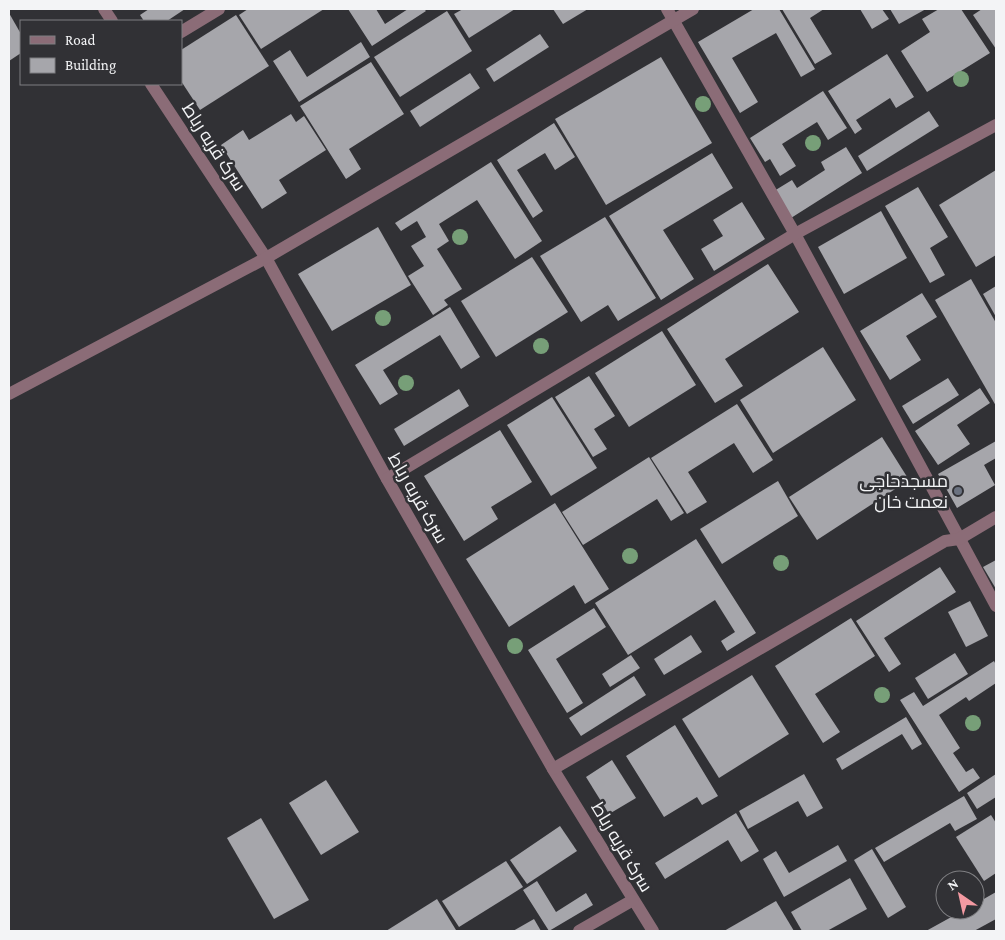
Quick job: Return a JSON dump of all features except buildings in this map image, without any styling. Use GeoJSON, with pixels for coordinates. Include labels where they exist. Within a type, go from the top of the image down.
{"type":"FeatureCollection","features":[{"type":"Feature","properties":{"kind":"street"},"geometry":{"type":"LineString","coordinates":[[104,9],[111,20]]}},
{"type":"Feature","properties":{"kind":"street"},"geometry":{"type":"LineString","coordinates":[[182,31],[219,9]]}},
{"type":"Feature","properties":{"kind":"street"},"geometry":{"type":"LineString","coordinates":[[9,394],[266,258],[671,14],[693,9]]}},
{"type":"Feature","properties":{"kind":"street"},"geometry":{"type":"LineString","coordinates":[[671,14],[796,234],[996,606]]}},
{"type":"Feature","properties":{"kind":"street","name":"سرک قریه رباط"},"geometry":{"type":"LineString","coordinates":[[152,85],[266,258],[387,479],[553,769],[652,931]]}},
{"type":"Feature","properties":{"kind":"street"},"geometry":{"type":"LineString","coordinates":[[387,479],[796,234],[996,125]]}},
{"type":"Feature","properties":{"kind":"street"},"geometry":{"type":"LineString","coordinates":[[553,769],[945,541],[959,539],[996,517]]}},
{"type":"Feature","properties":{"kind":"street"},"geometry":{"type":"LineString","coordinates":[[579,931],[633,900]]}},
{"type":"Feature","properties":{"kind":"place","name":"مسجدحاجی نعمت خان"},"geometry":{"type":"Point","coordinates":[958,491]}}]}
